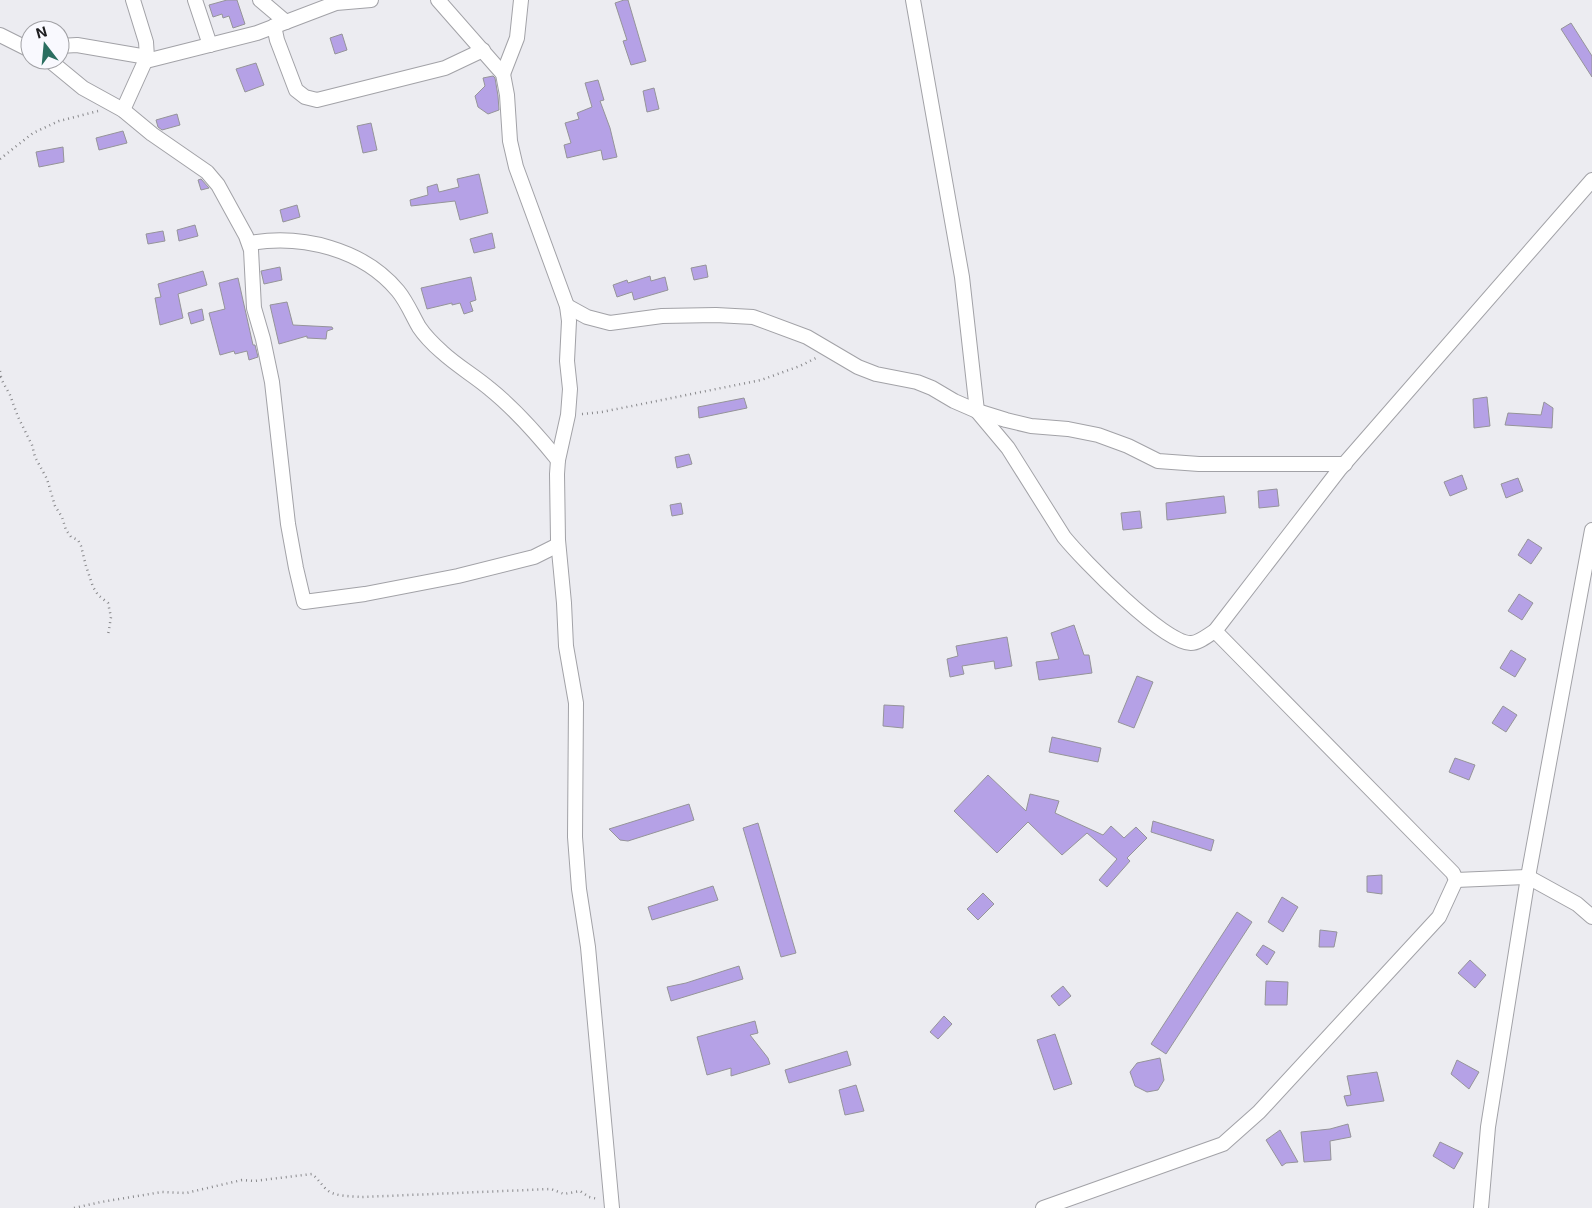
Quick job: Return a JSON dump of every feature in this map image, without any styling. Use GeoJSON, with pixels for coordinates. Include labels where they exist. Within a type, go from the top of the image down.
{"type":"FeatureCollection","features":[{"type":"Feature","properties":{"kind":"street"},"geometry":{"type":"LineString","coordinates":[[123,110],[146,59],[146,42],[133,0]]}},
{"type":"Feature","properties":{"kind":"street"},"geometry":{"type":"LineString","coordinates":[[195,0],[210,44]]}},
{"type":"Feature","properties":{"kind":"street"},"geometry":{"type":"LineString","coordinates":[[260,0],[280,24],[282,54],[296,90],[305,97],[317,100],[444,68],[483,50]]}},
{"type":"Feature","properties":{"kind":"street"},"geometry":{"type":"LineString","coordinates":[[70,45],[77,44],[146,59],[257,33],[336,3],[371,0]]}},
{"type":"Feature","properties":{"kind":"street"},"geometry":{"type":"LineString","coordinates":[[438,0],[503,74],[507,95],[510,141],[516,167],[567,306],[569,321],[567,354],[570,389],[568,415],[558,460],[558,545],[566,646],[576,704],[575,837],[588,947],[611,1206]]}},
{"type":"Feature","properties":{"kind":"street"},"geometry":{"type":"LineString","coordinates":[[503,74],[517,38],[521,0]]}},
{"type":"Feature","properties":{"kind":"street"},"geometry":{"type":"LineString","coordinates":[[913,0],[962,277],[978,411],[1008,448],[1064,537],[1074,549],[1138,611],[1182,642],[1196,642],[1215,630],[1345,464],[1592,180]]}},
{"type":"Feature","properties":{"kind":"street"},"geometry":{"type":"LineString","coordinates":[[0,36],[20,45]]}},
{"type":"Feature","properties":{"kind":"street"},"geometry":{"type":"LineString","coordinates":[[61,70],[83,88],[123,110],[152,134],[212,177],[250,243],[254,308],[271,375],[288,524],[304,602],[365,594],[458,576],[534,557],[558,545]]}},
{"type":"Feature","properties":{"kind":"street"},"geometry":{"type":"LineString","coordinates":[[250,243],[280,241],[320,245],[348,255],[370,266],[399,293],[420,328],[431,342],[508,404],[534,430],[558,460]]}},
{"type":"Feature","properties":{"kind":"street"},"geometry":{"type":"LineString","coordinates":[[567,306],[587,317],[610,323],[662,316],[716,315],[753,318],[807,337],[858,367],[876,374],[916,382],[978,411],[1031,426],[1098,434],[1158,460],[1176,463],[1345,464]]}},
{"type":"Feature","properties":{"kind":"street"},"geometry":{"type":"LineString","coordinates":[[1481,1208],[1488,1127],[1528,877],[1592,530]]}},
{"type":"Feature","properties":{"kind":"street"},"geometry":{"type":"LineString","coordinates":[[1043,1208],[1223,1144],[1259,1112],[1438,917],[1456,880],[1453,873],[1215,630]]}},
{"type":"Feature","properties":{"kind":"street"},"geometry":{"type":"LineString","coordinates":[[1456,880],[1528,877],[1577,904],[1592,917]]}},
{"type":"Feature","properties":{"kind":"path"},"geometry":{"type":"LineString","coordinates":[[0,159],[33,133],[59,121],[101,111]]}},
{"type":"Feature","properties":{"kind":"path"},"geometry":{"type":"LineString","coordinates":[[568,415],[602,412],[761,380],[800,366],[832,350]]}},
{"type":"Feature","properties":{"kind":"path"},"geometry":{"type":"LineString","coordinates":[[0,370],[2,377],[0,377],[32,445],[35,457],[47,479],[54,506],[62,517],[66,530],[71,537],[78,540],[81,546],[93,587],[98,595],[108,603],[110,617],[108,635]]}},
{"type":"Feature","properties":{"kind":"path"},"geometry":{"type":"LineString","coordinates":[[74,1208],[162,1192],[186,1193],[242,1180],[254,1181],[312,1174],[331,1194],[362,1197],[551,1189],[564,1194],[580,1191],[611,1206]]}},
{"type":"Feature","properties":{"kind":"building"},"geometry":{"type":"Polygon","coordinates":[[[227,0],[237,0],[245,24],[233,28],[229,16],[223,18],[222,14],[213,17],[209,5],[227,0]]]}},
{"type":"Feature","properties":{"kind":"building"},"geometry":{"type":"Polygon","coordinates":[[[628,0],[646,61],[631,65],[623,41],[627,40],[615,3],[628,0]]]}},
{"type":"Feature","properties":{"kind":"building"},"geometry":{"type":"Polygon","coordinates":[[[1571,23],[1592,56],[1592,77],[1561,29],[1571,23]]]}},
{"type":"Feature","properties":{"kind":"building"},"geometry":{"type":"Polygon","coordinates":[[[342,34],[347,50],[335,54],[330,38],[342,34]]]}},
{"type":"Feature","properties":{"kind":"building"},"geometry":{"type":"Polygon","coordinates":[[[256,63],[264,85],[245,92],[236,69],[256,63]]]}},
{"type":"Feature","properties":{"kind":"building"},"geometry":{"type":"Polygon","coordinates":[[[493,76],[495,78],[499,110],[488,114],[478,107],[475,96],[485,86],[483,78],[493,76]]]}},
{"type":"Feature","properties":{"kind":"building"},"geometry":{"type":"Polygon","coordinates":[[[598,80],[604,100],[600,101],[610,128],[617,157],[603,160],[601,150],[567,158],[564,145],[571,143],[565,123],[579,119],[577,113],[592,107],[585,83],[598,80]]]}},
{"type":"Feature","properties":{"kind":"building"},"geometry":{"type":"Polygon","coordinates":[[[654,88],[659,109],[647,112],[643,91],[654,88]]]}},
{"type":"Feature","properties":{"kind":"building"},"geometry":{"type":"Polygon","coordinates":[[[177,114],[180,125],[162,130],[158,127],[156,120],[177,114]]]}},
{"type":"Feature","properties":{"kind":"building"},"geometry":{"type":"Polygon","coordinates":[[[371,123],[377,150],[363,153],[357,126],[371,123]]]}},
{"type":"Feature","properties":{"kind":"building"},"geometry":{"type":"Polygon","coordinates":[[[123,131],[127,143],[99,150],[96,138],[123,131]]]}},
{"type":"Feature","properties":{"kind":"building"},"geometry":{"type":"Polygon","coordinates":[[[63,147],[64,162],[39,167],[36,152],[63,147]]]}},
{"type":"Feature","properties":{"kind":"building"},"geometry":{"type":"Polygon","coordinates":[[[479,174],[488,213],[460,220],[455,201],[411,206],[410,200],[428,195],[427,187],[437,184],[439,192],[459,187],[457,179],[479,174]]]}},
{"type":"Feature","properties":{"kind":"building"},"geometry":{"type":"Polygon","coordinates":[[[201,179],[209,188],[201,190],[198,180],[201,179]]]}},
{"type":"Feature","properties":{"kind":"building"},"geometry":{"type":"Polygon","coordinates":[[[297,205],[300,217],[283,222],[280,210],[297,205]]]}},
{"type":"Feature","properties":{"kind":"building"},"geometry":{"type":"Polygon","coordinates":[[[195,225],[198,236],[179,241],[177,230],[195,225]]]}},
{"type":"Feature","properties":{"kind":"building"},"geometry":{"type":"Polygon","coordinates":[[[163,231],[165,241],[148,244],[146,234],[163,231]]]}},
{"type":"Feature","properties":{"kind":"building"},"geometry":{"type":"Polygon","coordinates":[[[492,233],[495,248],[474,253],[470,239],[492,233]]]}},
{"type":"Feature","properties":{"kind":"building"},"geometry":{"type":"Polygon","coordinates":[[[706,265],[708,277],[694,280],[691,268],[706,265]]]}},
{"type":"Feature","properties":{"kind":"building"},"geometry":{"type":"Polygon","coordinates":[[[280,267],[282,280],[264,284],[261,271],[280,267]]]}},
{"type":"Feature","properties":{"kind":"building"},"geometry":{"type":"Polygon","coordinates":[[[203,271],[207,285],[178,294],[183,318],[160,325],[155,298],[161,297],[158,284],[203,271]]]}},
{"type":"Feature","properties":{"kind":"building"},"geometry":{"type":"Polygon","coordinates":[[[650,276],[651,281],[665,277],[668,290],[634,300],[632,292],[617,297],[613,285],[627,280],[628,283],[650,276]]]}},
{"type":"Feature","properties":{"kind":"building"},"geometry":{"type":"Polygon","coordinates":[[[471,277],[476,300],[470,302],[473,311],[464,314],[460,303],[427,309],[421,288],[471,277]]]}},
{"type":"Feature","properties":{"kind":"building"},"geometry":{"type":"Polygon","coordinates":[[[238,278],[253,345],[255,345],[258,357],[249,360],[247,351],[235,354],[234,351],[220,355],[209,313],[225,309],[219,283],[238,278]]]}},
{"type":"Feature","properties":{"kind":"building"},"geometry":{"type":"Polygon","coordinates":[[[287,302],[293,325],[332,327],[333,329],[327,331],[326,339],[307,338],[307,336],[279,344],[270,305],[287,302]]]}},
{"type":"Feature","properties":{"kind":"building"},"geometry":{"type":"Polygon","coordinates":[[[202,309],[204,320],[191,324],[188,313],[202,309]]]}},
{"type":"Feature","properties":{"kind":"building"},"geometry":{"type":"Polygon","coordinates":[[[1487,397],[1490,426],[1474,428],[1473,399],[1487,397]]]}},
{"type":"Feature","properties":{"kind":"building"},"geometry":{"type":"Polygon","coordinates":[[[744,398],[747,408],[699,418],[698,407],[744,398]]]}},
{"type":"Feature","properties":{"kind":"building"},"geometry":{"type":"Polygon","coordinates":[[[1544,402],[1553,408],[1552,428],[1505,425],[1508,413],[1541,415],[1544,402]]]}},
{"type":"Feature","properties":{"kind":"building"},"geometry":{"type":"Polygon","coordinates":[[[689,454],[692,464],[677,468],[675,457],[689,454]]]}},
{"type":"Feature","properties":{"kind":"building"},"geometry":{"type":"Polygon","coordinates":[[[1462,475],[1467,489],[1450,496],[1444,482],[1462,475]]]}},
{"type":"Feature","properties":{"kind":"building"},"geometry":{"type":"Polygon","coordinates":[[[1518,478],[1523,491],[1506,498],[1501,484],[1518,478]]]}},
{"type":"Feature","properties":{"kind":"building"},"geometry":{"type":"Polygon","coordinates":[[[1277,489],[1279,506],[1259,508],[1258,491],[1277,489]]]}},
{"type":"Feature","properties":{"kind":"building"},"geometry":{"type":"Polygon","coordinates":[[[1224,496],[1226,513],[1167,520],[1166,503],[1224,496]]]}},
{"type":"Feature","properties":{"kind":"building"},"geometry":{"type":"Polygon","coordinates":[[[681,503],[683,514],[672,516],[670,505],[681,503]]]}},
{"type":"Feature","properties":{"kind":"building"},"geometry":{"type":"Polygon","coordinates":[[[1140,511],[1142,528],[1123,530],[1121,513],[1140,511]]]}},
{"type":"Feature","properties":{"kind":"building"},"geometry":{"type":"Polygon","coordinates":[[[1528,539],[1542,548],[1531,564],[1518,555],[1528,539]]]}},
{"type":"Feature","properties":{"kind":"building"},"geometry":{"type":"Polygon","coordinates":[[[1519,594],[1533,603],[1522,620],[1508,611],[1519,594]]]}},
{"type":"Feature","properties":{"kind":"building"},"geometry":{"type":"Polygon","coordinates":[[[1074,625],[1084,655],[1089,655],[1092,673],[1039,680],[1036,662],[1059,659],[1051,633],[1074,625]]]}},
{"type":"Feature","properties":{"kind":"building"},"geometry":{"type":"Polygon","coordinates":[[[1007,637],[1012,666],[995,669],[994,661],[962,666],[964,674],[950,677],[947,659],[958,656],[956,646],[1007,637]]]}},
{"type":"Feature","properties":{"kind":"building"},"geometry":{"type":"Polygon","coordinates":[[[1511,650],[1526,659],[1515,677],[1500,668],[1511,650]]]}},
{"type":"Feature","properties":{"kind":"building"},"geometry":{"type":"Polygon","coordinates":[[[1137,676],[1153,682],[1134,728],[1118,722],[1137,676]]]}},
{"type":"Feature","properties":{"kind":"building"},"geometry":{"type":"Polygon","coordinates":[[[884,705],[904,706],[903,728],[883,726],[884,705]]]}},
{"type":"Feature","properties":{"kind":"building"},"geometry":{"type":"Polygon","coordinates":[[[1503,706],[1517,715],[1506,732],[1492,723],[1503,706]]]}},
{"type":"Feature","properties":{"kind":"building"},"geometry":{"type":"Polygon","coordinates":[[[1052,737],[1101,748],[1098,762],[1049,752],[1052,737]]]}},
{"type":"Feature","properties":{"kind":"building"},"geometry":{"type":"Polygon","coordinates":[[[1455,758],[1475,765],[1469,780],[1449,772],[1455,758]]]}},
{"type":"Feature","properties":{"kind":"building"},"geometry":{"type":"Polygon","coordinates":[[[988,775],[1026,811],[1030,794],[1059,801],[1055,813],[1103,835],[1111,826],[1124,838],[1136,827],[1147,838],[1127,858],[1130,861],[1107,887],[1099,880],[1117,859],[1087,833],[1062,855],[1028,822],[997,853],[954,811],[988,775]]]}},
{"type":"Feature","properties":{"kind":"building"},"geometry":{"type":"Polygon","coordinates":[[[689,804],[694,820],[628,841],[620,840],[609,829],[689,804]]]}},
{"type":"Feature","properties":{"kind":"building"},"geometry":{"type":"Polygon","coordinates":[[[1153,821],[1214,840],[1211,851],[1151,832],[1153,821]]]}},
{"type":"Feature","properties":{"kind":"building"},"geometry":{"type":"Polygon","coordinates":[[[758,823],[796,953],[781,957],[743,828],[758,823]]]}},
{"type":"Feature","properties":{"kind":"building"},"geometry":{"type":"Polygon","coordinates":[[[1382,875],[1382,894],[1367,892],[1367,876],[1382,875]]]}},
{"type":"Feature","properties":{"kind":"building"},"geometry":{"type":"Polygon","coordinates":[[[713,886],[718,900],[652,920],[648,907],[713,886]]]}},
{"type":"Feature","properties":{"kind":"building"},"geometry":{"type":"Polygon","coordinates":[[[983,893],[994,904],[978,920],[967,909],[983,893]]]}},
{"type":"Feature","properties":{"kind":"building"},"geometry":{"type":"Polygon","coordinates":[[[1282,897],[1298,907],[1283,932],[1268,922],[1282,897]]]}},
{"type":"Feature","properties":{"kind":"building"},"geometry":{"type":"Polygon","coordinates":[[[1237,912],[1252,922],[1166,1054],[1151,1044],[1237,912]]]}},
{"type":"Feature","properties":{"kind":"building"},"geometry":{"type":"Polygon","coordinates":[[[1320,930],[1337,932],[1334,947],[1319,947],[1320,930]]]}},
{"type":"Feature","properties":{"kind":"building"},"geometry":{"type":"Polygon","coordinates":[[[1263,945],[1275,952],[1267,965],[1256,955],[1263,945]]]}},
{"type":"Feature","properties":{"kind":"building"},"geometry":{"type":"Polygon","coordinates":[[[1470,960],[1486,975],[1475,988],[1458,973],[1470,960]]]}},
{"type":"Feature","properties":{"kind":"building"},"geometry":{"type":"Polygon","coordinates":[[[739,966],[743,979],[671,1001],[667,987],[739,966]]]}},
{"type":"Feature","properties":{"kind":"building"},"geometry":{"type":"Polygon","coordinates":[[[1266,981],[1288,982],[1287,1005],[1265,1005],[1266,981]]]}},
{"type":"Feature","properties":{"kind":"building"},"geometry":{"type":"Polygon","coordinates":[[[1063,986],[1071,996],[1059,1006],[1051,996],[1063,986]]]}},
{"type":"Feature","properties":{"kind":"building"},"geometry":{"type":"Polygon","coordinates":[[[944,1016],[952,1024],[938,1039],[930,1032],[944,1016]]]}},
{"type":"Feature","properties":{"kind":"building"},"geometry":{"type":"Polygon","coordinates":[[[755,1021],[758,1033],[750,1035],[768,1058],[770,1064],[731,1076],[731,1068],[707,1075],[697,1037],[755,1021]]]}},
{"type":"Feature","properties":{"kind":"building"},"geometry":{"type":"Polygon","coordinates":[[[1055,1034],[1072,1084],[1054,1090],[1037,1040],[1055,1034]]]}},
{"type":"Feature","properties":{"kind":"building"},"geometry":{"type":"Polygon","coordinates":[[[847,1051],[851,1065],[789,1083],[785,1070],[847,1051]]]}},
{"type":"Feature","properties":{"kind":"building"},"geometry":{"type":"Polygon","coordinates":[[[1160,1058],[1164,1080],[1158,1090],[1147,1092],[1135,1086],[1130,1072],[1137,1063],[1160,1058]]]}},
{"type":"Feature","properties":{"kind":"building"},"geometry":{"type":"Polygon","coordinates":[[[1457,1060],[1479,1072],[1469,1089],[1451,1074],[1457,1060]]]}},
{"type":"Feature","properties":{"kind":"building"},"geometry":{"type":"Polygon","coordinates":[[[1377,1072],[1384,1101],[1347,1106],[1344,1096],[1351,1095],[1347,1076],[1377,1072]]]}},
{"type":"Feature","properties":{"kind":"building"},"geometry":{"type":"Polygon","coordinates":[[[856,1085],[864,1111],[845,1115],[839,1090],[856,1085]]]}},
{"type":"Feature","properties":{"kind":"building"},"geometry":{"type":"Polygon","coordinates":[[[1348,1124],[1351,1137],[1330,1141],[1331,1160],[1304,1162],[1301,1132],[1330,1129],[1348,1124]]]}},
{"type":"Feature","properties":{"kind":"building"},"geometry":{"type":"Polygon","coordinates":[[[1280,1130],[1298,1162],[1286,1163],[1282,1166],[1266,1140],[1280,1130]]]}},
{"type":"Feature","properties":{"kind":"building"},"geometry":{"type":"Polygon","coordinates":[[[1440,1142],[1463,1153],[1454,1169],[1433,1156],[1440,1142]]]}}]}
